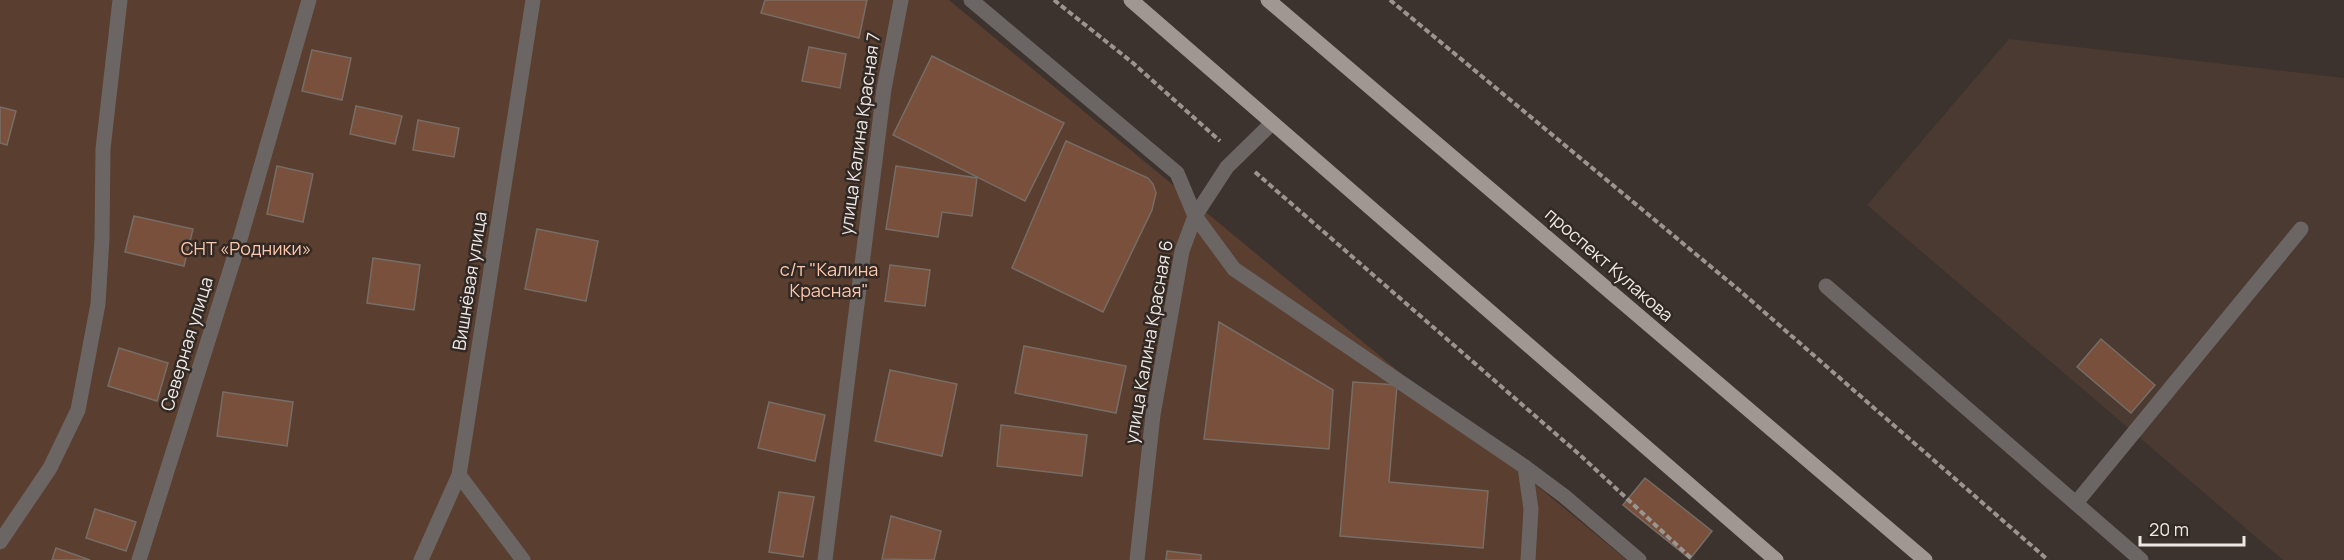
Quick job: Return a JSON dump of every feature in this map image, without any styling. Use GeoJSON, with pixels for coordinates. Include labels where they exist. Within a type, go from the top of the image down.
{"type":"FeatureCollection","features":[{"type":"Feature","properties":{"kind":"main road"},"geometry":{"type":"LineString","coordinates":[[1131,0],[1776,560]]}},
{"type":"Feature","properties":{"kind":"main road","name":"проспект Кулакова"},"geometry":{"type":"LineString","coordinates":[[1268,0],[1925,560]]}},
{"type":"Feature","properties":{"kind":"street"},"geometry":{"type":"LineString","coordinates":[[0,542],[50,468],[78,410],[98,304],[102,239],[103,149],[120,0]]}},
{"type":"Feature","properties":{"kind":"street","name":"Северная улица"},"geometry":{"type":"LineString","coordinates":[[139,560],[241,236],[309,0]]}},
{"type":"Feature","properties":{"kind":"street","name":"Вишнёвая улица"},"geometry":{"type":"LineString","coordinates":[[421,560],[459,475],[533,0]]}},
{"type":"Feature","properties":{"kind":"street","name":"улица Калина Красная 7"},"geometry":{"type":"LineString","coordinates":[[825,560],[884,89],[901,0]]}},
{"type":"Feature","properties":{"kind":"street"},"geometry":{"type":"LineString","coordinates":[[971,0],[1177,173],[1195,216],[1234,269],[1525,467],[1564,496],[1639,560]]}},
{"type":"Feature","properties":{"kind":"street","name":"улица Калина Красная 6"},"geometry":{"type":"LineString","coordinates":[[1137,560],[1153,415],[1182,251],[1195,216],[1227,167],[1272,123]]}},
{"type":"Feature","properties":{"kind":"street"},"geometry":{"type":"LineString","coordinates":[[2076,503],[2301,229]]}},
{"type":"Feature","properties":{"kind":"street"},"geometry":{"type":"LineString","coordinates":[[1826,286],[2141,560]]}},
{"type":"Feature","properties":{"kind":"street"},"geometry":{"type":"LineString","coordinates":[[1525,467],[1531,509],[1528,560]]}},
{"type":"Feature","properties":{"kind":"street"},"geometry":{"type":"LineString","coordinates":[[459,475],[523,560]]}},
{"type":"Feature","properties":{"kind":"path"},"geometry":{"type":"LineString","coordinates":[[1054,0],[1133,63],[1580,455],[1693,560]]}},
{"type":"Feature","properties":{"kind":"path"},"geometry":{"type":"LineString","coordinates":[[1390,0],[1739,290],[2048,560]]}},
{"type":"Feature","properties":{"kind":"shaded area"},"geometry":{"type":"Polygon","coordinates":[[[2009,39],[2344,78],[2344,560],[2283,560],[1867,205],[2009,39]]]}},
{"type":"Feature","properties":{"kind":"green space","name":"с/т \"Калина Красная\""},"geometry":{"type":"Polygon","coordinates":[[[0,0],[949,0],[1627,560],[0,560],[0,0]]]}},
{"type":"Feature","properties":{"kind":"building"},"geometry":{"type":"Polygon","coordinates":[[[765,0],[867,0],[859,38],[761,13],[765,0]]]}},
{"type":"Feature","properties":{"kind":"building"},"geometry":{"type":"Polygon","coordinates":[[[809,47],[846,54],[840,88],[802,81],[809,47]]]}},
{"type":"Feature","properties":{"kind":"building"},"geometry":{"type":"Polygon","coordinates":[[[312,50],[351,58],[342,100],[302,91],[312,50]]]}},
{"type":"Feature","properties":{"kind":"building"},"geometry":{"type":"Polygon","coordinates":[[[932,56],[1064,123],[1025,201],[893,135],[932,56]]]}},
{"type":"Feature","properties":{"kind":"building"},"geometry":{"type":"Polygon","coordinates":[[[356,106],[402,116],[395,144],[350,134],[356,106]]]}},
{"type":"Feature","properties":{"kind":"building"},"geometry":{"type":"Polygon","coordinates":[[[0,107],[16,111],[7,145],[0,143],[0,107]]]}},
{"type":"Feature","properties":{"kind":"building"},"geometry":{"type":"Polygon","coordinates":[[[418,120],[459,128],[454,157],[413,150],[418,120]]]}},
{"type":"Feature","properties":{"kind":"building"},"geometry":{"type":"Polygon","coordinates":[[[1066,141],[1148,178],[1156,193],[1152,210],[1103,312],[1012,268],[1066,141]]]}},
{"type":"Feature","properties":{"kind":"building"},"geometry":{"type":"Polygon","coordinates":[[[277,166],[313,174],[303,222],[267,214],[277,166]]]}},
{"type":"Feature","properties":{"kind":"building"},"geometry":{"type":"Polygon","coordinates":[[[896,166],[977,178],[972,216],[942,212],[938,237],[886,229],[896,166]]]}},
{"type":"Feature","properties":{"kind":"building"},"geometry":{"type":"Polygon","coordinates":[[[134,216],[193,229],[184,266],[125,252],[134,216]]]}},
{"type":"Feature","properties":{"kind":"building"},"geometry":{"type":"Polygon","coordinates":[[[537,229],[598,241],[586,301],[525,289],[537,229]]]}},
{"type":"Feature","properties":{"kind":"building"},"geometry":{"type":"Polygon","coordinates":[[[373,258],[420,265],[414,310],[367,303],[373,258]]]}},
{"type":"Feature","properties":{"kind":"building"},"geometry":{"type":"Polygon","coordinates":[[[890,265],[930,270],[925,306],[885,301],[890,265]]]}},
{"type":"Feature","properties":{"kind":"building"},"geometry":{"type":"Polygon","coordinates":[[[1219,322],[1333,390],[1329,449],[1204,439],[1219,322]]]}},
{"type":"Feature","properties":{"kind":"building"},"geometry":{"type":"Polygon","coordinates":[[[2101,339],[2155,385],[2131,413],[2077,367],[2101,339]]]}},
{"type":"Feature","properties":{"kind":"building"},"geometry":{"type":"Polygon","coordinates":[[[1024,346],[1126,366],[1116,413],[1015,393],[1024,346]]]}},
{"type":"Feature","properties":{"kind":"building"},"geometry":{"type":"Polygon","coordinates":[[[119,348],[168,363],[157,401],[108,386],[119,348]]]}},
{"type":"Feature","properties":{"kind":"building"},"geometry":{"type":"Polygon","coordinates":[[[890,370],[957,384],[942,456],[875,441],[890,370]]]}},
{"type":"Feature","properties":{"kind":"building"},"geometry":{"type":"Polygon","coordinates":[[[1353,382],[1397,385],[1389,482],[1488,491],[1483,548],[1340,536],[1353,382]]]}},
{"type":"Feature","properties":{"kind":"building"},"geometry":{"type":"Polygon","coordinates":[[[223,392],[293,402],[287,446],[217,436],[223,392]]]}},
{"type":"Feature","properties":{"kind":"building"},"geometry":{"type":"Polygon","coordinates":[[[769,402],[825,415],[815,461],[758,448],[769,402]]]}},
{"type":"Feature","properties":{"kind":"building"},"geometry":{"type":"Polygon","coordinates":[[[1001,425],[1087,435],[1082,476],[997,466],[1001,425]]]}},
{"type":"Feature","properties":{"kind":"building"},"geometry":{"type":"Polygon","coordinates":[[[1645,478],[1712,531],[1690,559],[1623,505],[1645,478]]]}},
{"type":"Feature","properties":{"kind":"building"},"geometry":{"type":"Polygon","coordinates":[[[779,492],[814,497],[803,557],[769,552],[779,492]]]}},
{"type":"Feature","properties":{"kind":"building"},"geometry":{"type":"Polygon","coordinates":[[[95,509],[136,522],[126,551],[86,538],[95,509]]]}},
{"type":"Feature","properties":{"kind":"building"},"geometry":{"type":"Polygon","coordinates":[[[891,516],[941,531],[934,560],[882,559],[891,516]]]}},
{"type":"Feature","properties":{"kind":"building"},"geometry":{"type":"Polygon","coordinates":[[[56,548],[90,560],[52,560],[56,548]]]}},
{"type":"Feature","properties":{"kind":"building"},"geometry":{"type":"Polygon","coordinates":[[[1167,551],[1201,555],[1201,560],[1166,560],[1167,551]]]}},
{"type":"Feature","properties":{"kind":"park label","name":"СНТ «Родники»"},"geometry":{"type":"Point","coordinates":[246,249]}}]}
